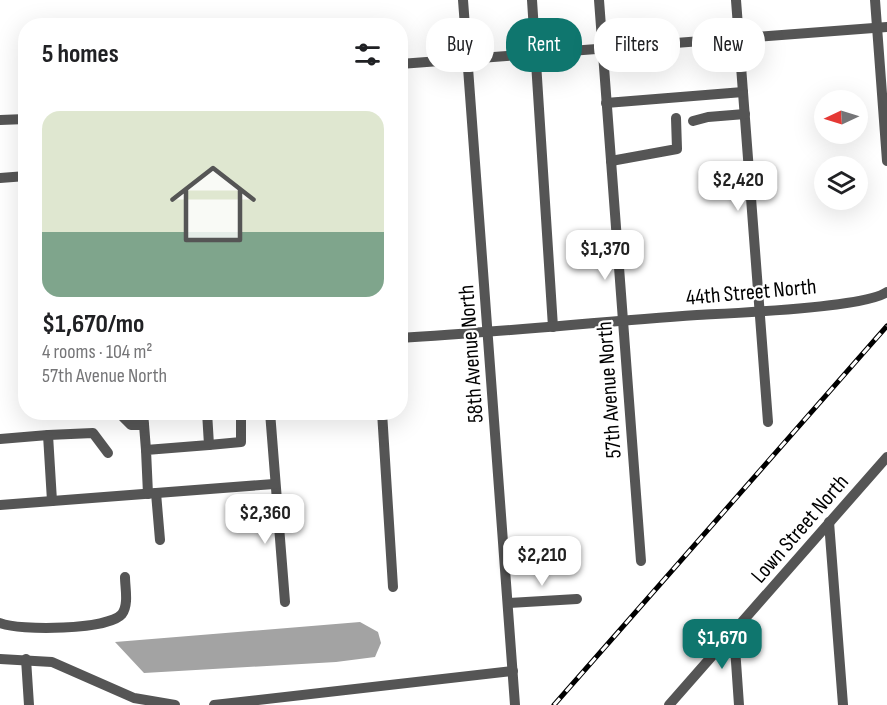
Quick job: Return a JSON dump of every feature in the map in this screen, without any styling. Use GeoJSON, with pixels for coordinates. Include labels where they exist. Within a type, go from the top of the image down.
{"type":"FeatureCollection","features":[{"type":"Feature","properties":{"kind":"street","name":"58th Avenue North"},"geometry":{"type":"LineString","coordinates":[[463,0],[464,18]]}},
{"type":"Feature","properties":{"kind":"street"},"geometry":{"type":"LineString","coordinates":[[532,0],[533,18]]}},
{"type":"Feature","properties":{"kind":"street","name":"57th Avenue North"},"geometry":{"type":"LineString","coordinates":[[599,0],[600,18]]}},
{"type":"Feature","properties":{"kind":"street"},"geometry":{"type":"LineString","coordinates":[[736,0],[737,18]]}},
{"type":"Feature","properties":{"kind":"street"},"geometry":{"type":"LineString","coordinates":[[875,0],[882,28],[887,161]]}},
{"type":"Feature","properties":{"kind":"street"},"geometry":{"type":"LineString","coordinates":[[765,37],[882,28]]}},
{"type":"Feature","properties":{"kind":"street"},"geometry":{"type":"LineString","coordinates":[[408,63],[426,62]]}},
{"type":"Feature","properties":{"kind":"street","name":"58th Avenue North"},"geometry":{"type":"LineString","coordinates":[[468,72],[515,705]]}},
{"type":"Feature","properties":{"kind":"street"},"geometry":{"type":"LineString","coordinates":[[537,72],[553,327]]}},
{"type":"Feature","properties":{"kind":"street","name":"57th Avenue North"},"geometry":{"type":"LineString","coordinates":[[604,72],[641,561]]}},
{"type":"Feature","properties":{"kind":"street"},"geometry":{"type":"LineString","coordinates":[[741,72],[768,422]]}},
{"type":"Feature","properties":{"kind":"street"},"geometry":{"type":"LineString","coordinates":[[606,103],[743,92]]}},
{"type":"Feature","properties":{"kind":"street"},"geometry":{"type":"LineString","coordinates":[[693,121],[708,117],[745,114]]}},
{"type":"Feature","properties":{"kind":"street"},"geometry":{"type":"LineString","coordinates":[[610,161],[677,149],[676,118]]}},
{"type":"Feature","properties":{"kind":"street"},"geometry":{"type":"LineString","coordinates":[[0,120],[18,119]]}},
{"type":"Feature","properties":{"kind":"street"},"geometry":{"type":"LineString","coordinates":[[0,178],[18,177]]}},
{"type":"Feature","properties":{"kind":"street","name":"44th Street North"},"geometry":{"type":"LineString","coordinates":[[408,337],[761,311],[862,301],[879,297],[887,292]]}},
{"type":"Feature","properties":{"kind":"street"},"geometry":{"type":"LineString","coordinates":[[126,420],[131,425],[144,425]]}},
{"type":"Feature","properties":{"kind":"street"},"geometry":{"type":"LineString","coordinates":[[144,420],[160,540]]}},
{"type":"Feature","properties":{"kind":"street"},"geometry":{"type":"LineString","coordinates":[[207,420],[209,445]]}},
{"type":"Feature","properties":{"kind":"street"},"geometry":{"type":"LineString","coordinates":[[146,450],[242,442],[241,420]]}},
{"type":"Feature","properties":{"kind":"street"},"geometry":{"type":"LineString","coordinates":[[270,420],[285,602]]}},
{"type":"Feature","properties":{"kind":"street"},"geometry":{"type":"LineString","coordinates":[[383,420],[393,587]]}},
{"type":"Feature","properties":{"kind":"street"},"geometry":{"type":"LineString","coordinates":[[0,438],[93,433],[108,453]]}},
{"type":"Feature","properties":{"kind":"street"},"geometry":{"type":"LineString","coordinates":[[48,435],[52,501]]}},
{"type":"Feature","properties":{"kind":"street","name":"Lown Street North"},"geometry":{"type":"LineString","coordinates":[[669,705],[887,457]]}},
{"type":"Feature","properties":{"kind":"street"},"geometry":{"type":"LineString","coordinates":[[0,505],[274,484]]}},
{"type":"Feature","properties":{"kind":"street"},"geometry":{"type":"LineString","coordinates":[[829,522],[843,705]]}},
{"type":"Feature","properties":{"kind":"street"},"geometry":{"type":"LineString","coordinates":[[0,623],[10,627],[29,628],[108,622],[121,615],[124,609],[124,577]]}},
{"type":"Feature","properties":{"kind":"street"},"geometry":{"type":"LineString","coordinates":[[508,603],[577,599]]}},
{"type":"Feature","properties":{"kind":"street"},"geometry":{"type":"LineString","coordinates":[[734,633],[739,705]]}},
{"type":"Feature","properties":{"kind":"street"},"geometry":{"type":"LineString","coordinates":[[0,659],[52,662],[68,667],[134,701],[175,705]]}},
{"type":"Feature","properties":{"kind":"street"},"geometry":{"type":"LineString","coordinates":[[26,659],[29,705]]}},
{"type":"Feature","properties":{"kind":"street"},"geometry":{"type":"LineString","coordinates":[[214,705],[513,671]]}},
{"type":"Feature","properties":{"kind":"shaded area"},"geometry":{"type":"Polygon","coordinates":[[[360,622],[378,632],[381,643],[375,657],[336,662],[144,673],[115,642],[360,622]]]}},
{"type":"Feature","properties":{"kind":"railway"},"geometry":{"type":"LineString","coordinates":[[554,705],[887,326]]}}]}
